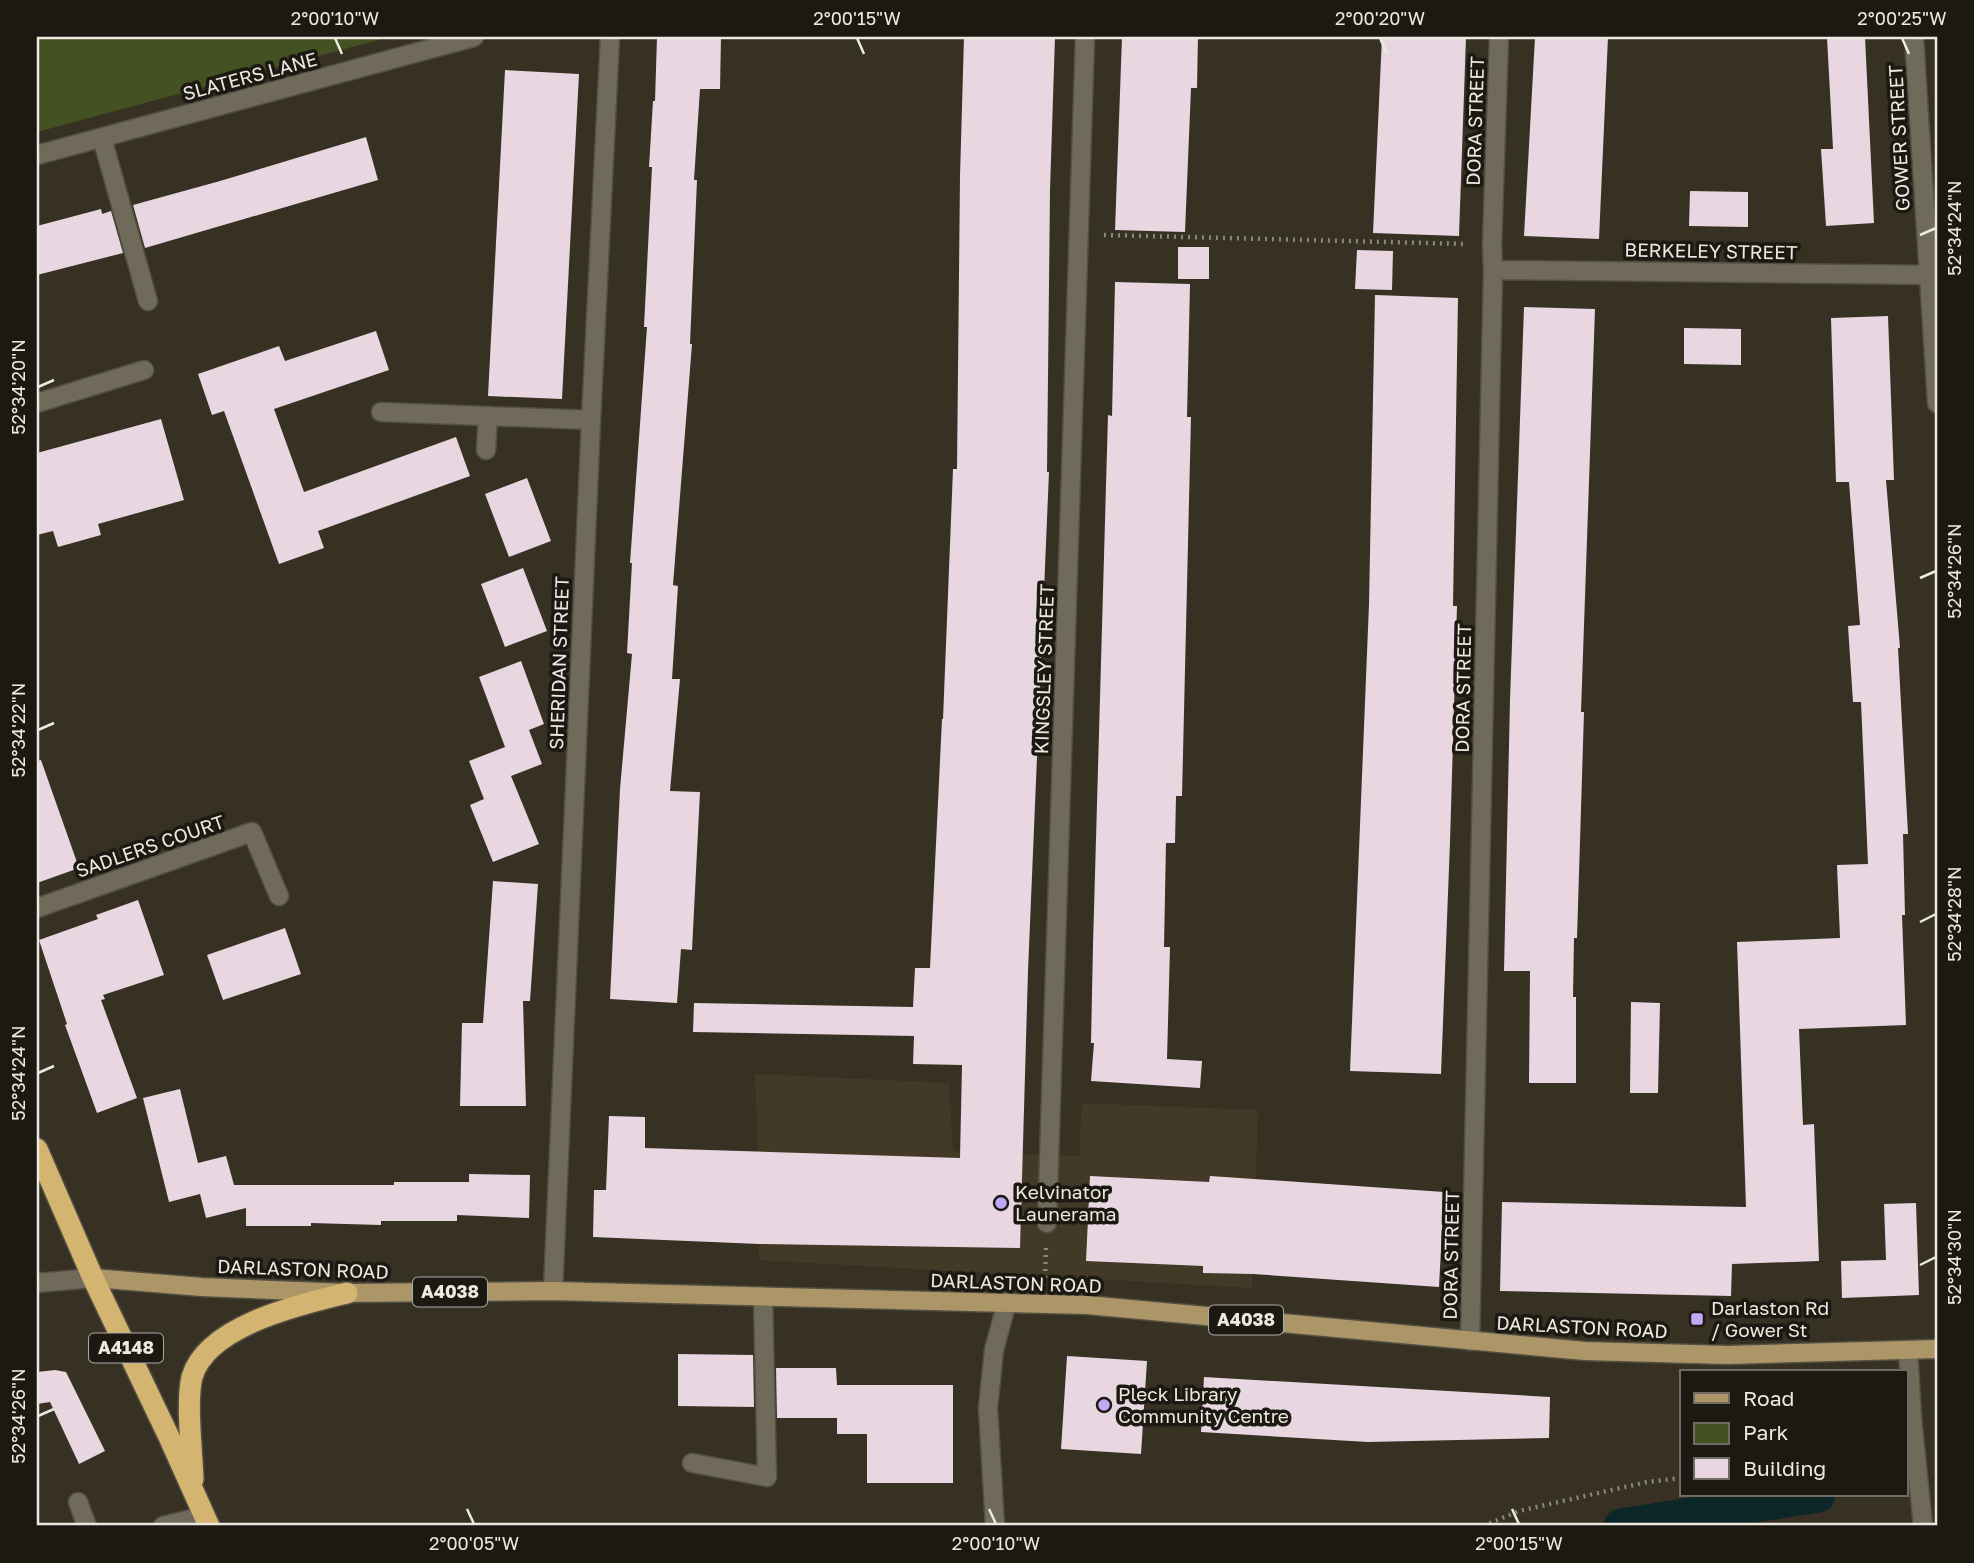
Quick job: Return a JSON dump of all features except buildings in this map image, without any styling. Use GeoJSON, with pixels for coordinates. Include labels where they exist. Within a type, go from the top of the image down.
{"type":"FeatureCollection","features":[{"type":"Feature","properties":{"kind":"highway","name":"A4148"},"geometry":{"type":"LineString","coordinates":[[37,1149],[93,1278],[207,1521]]}},
{"type":"Feature","properties":{"kind":"highway"},"geometry":{"type":"LineString","coordinates":[[194,1493],[190,1392],[193,1374],[204,1356],[243,1326],[293,1306],[347,1293]]}},
{"type":"Feature","properties":{"kind":"main road","name":"DARLASTON ROAD"},"geometry":{"type":"LineString","coordinates":[[93,1278],[202,1287],[347,1293],[553,1291],[1087,1305],[1585,1351],[1728,1355],[1937,1349]]}},
{"type":"Feature","properties":{"kind":"street","name":"SLATERS LANE"},"geometry":{"type":"LineString","coordinates":[[37,155],[474,37]]}},
{"type":"Feature","properties":{"kind":"street","name":"SHERIDAN STREET"},"geometry":{"type":"LineString","coordinates":[[553,1291],[591,420],[611,37]]}},
{"type":"Feature","properties":{"kind":"street","name":"KINGSLEY STREET"},"geometry":{"type":"LineString","coordinates":[[1047,1223],[1085,37]]}},
{"type":"Feature","properties":{"kind":"street","name":"DORA STREET"},"geometry":{"type":"LineString","coordinates":[[1470,1341],[1492,245],[1499,37]]}},
{"type":"Feature","properties":{"kind":"street","name":"GOWER STREET"},"geometry":{"type":"LineString","coordinates":[[1914,37],[1933,275],[1937,403]]}},
{"type":"Feature","properties":{"kind":"street"},"geometry":{"type":"LineString","coordinates":[[102,138],[148,301]]}},
{"type":"Feature","properties":{"kind":"street","name":"BERKELEY STREET"},"geometry":{"type":"LineString","coordinates":[[1493,270],[1933,275]]}},
{"type":"Feature","properties":{"kind":"street"},"geometry":{"type":"LineString","coordinates":[[37,403],[144,370]]}},
{"type":"Feature","properties":{"kind":"street"},"geometry":{"type":"LineString","coordinates":[[381,412],[591,420]]}},
{"type":"Feature","properties":{"kind":"street"},"geometry":{"type":"LineString","coordinates":[[486,450],[488,416]]}},
{"type":"Feature","properties":{"kind":"street","name":"SADLERS COURT"},"geometry":{"type":"LineString","coordinates":[[37,908],[253,832],[279,896]]}},
{"type":"Feature","properties":{"kind":"street"},"geometry":{"type":"LineString","coordinates":[[37,1283],[93,1278]]}},
{"type":"Feature","properties":{"kind":"street"},"geometry":{"type":"LineString","coordinates":[[692,1463],[767,1477],[763,1297]]}},
{"type":"Feature","properties":{"kind":"street"},"geometry":{"type":"LineString","coordinates":[[995,1526],[988,1408],[994,1350],[1007,1302]]}},
{"type":"Feature","properties":{"kind":"street"},"geometry":{"type":"LineString","coordinates":[[1908,1350],[1923,1526]]}},
{"type":"Feature","properties":{"kind":"street"},"geometry":{"type":"LineString","coordinates":[[78,1502],[87,1526]]}},
{"type":"Feature","properties":{"kind":"street"},"geometry":{"type":"LineString","coordinates":[[163,1526],[207,1521]]}},
{"type":"Feature","properties":{"kind":"path"},"geometry":{"type":"LineString","coordinates":[[1079,235],[1492,245]]}},
{"type":"Feature","properties":{"kind":"path"},"geometry":{"type":"LineString","coordinates":[[1044,1304],[1047,1223]]}},
{"type":"Feature","properties":{"kind":"path"},"geometry":{"type":"LineString","coordinates":[[1483,1526],[1520,1511],[1647,1482],[1680,1478]]}},
{"type":"Feature","properties":{"kind":"shaded area"},"geometry":{"type":"Polygon","coordinates":[[[755,1074],[949,1083],[953,1151],[1079,1156],[1082,1103],[1258,1110],[1252,1288],[759,1260],[755,1074]]]}},
{"type":"Feature","properties":{"kind":"green space"},"geometry":{"type":"Polygon","coordinates":[[[37,37],[389,37],[37,132],[37,37]]]}},
{"type":"Feature","properties":{"kind":"waterway"},"geometry":{"type":"LineString","coordinates":[[1621,1526],[1812,1496]]}},
{"type":"Feature","properties":{"kind":"place","name":"Kelvinator Launerama"},"geometry":{"type":"Point","coordinates":[1001,1203]}},
{"type":"Feature","properties":{"kind":"place","name":"Darlaston Rd / Gower St"},"geometry":{"type":"Point","coordinates":[1697,1319]}},
{"type":"Feature","properties":{"kind":"place","name":"Pleck Library Community Centre"},"geometry":{"type":"Point","coordinates":[1104,1405]}}]}
